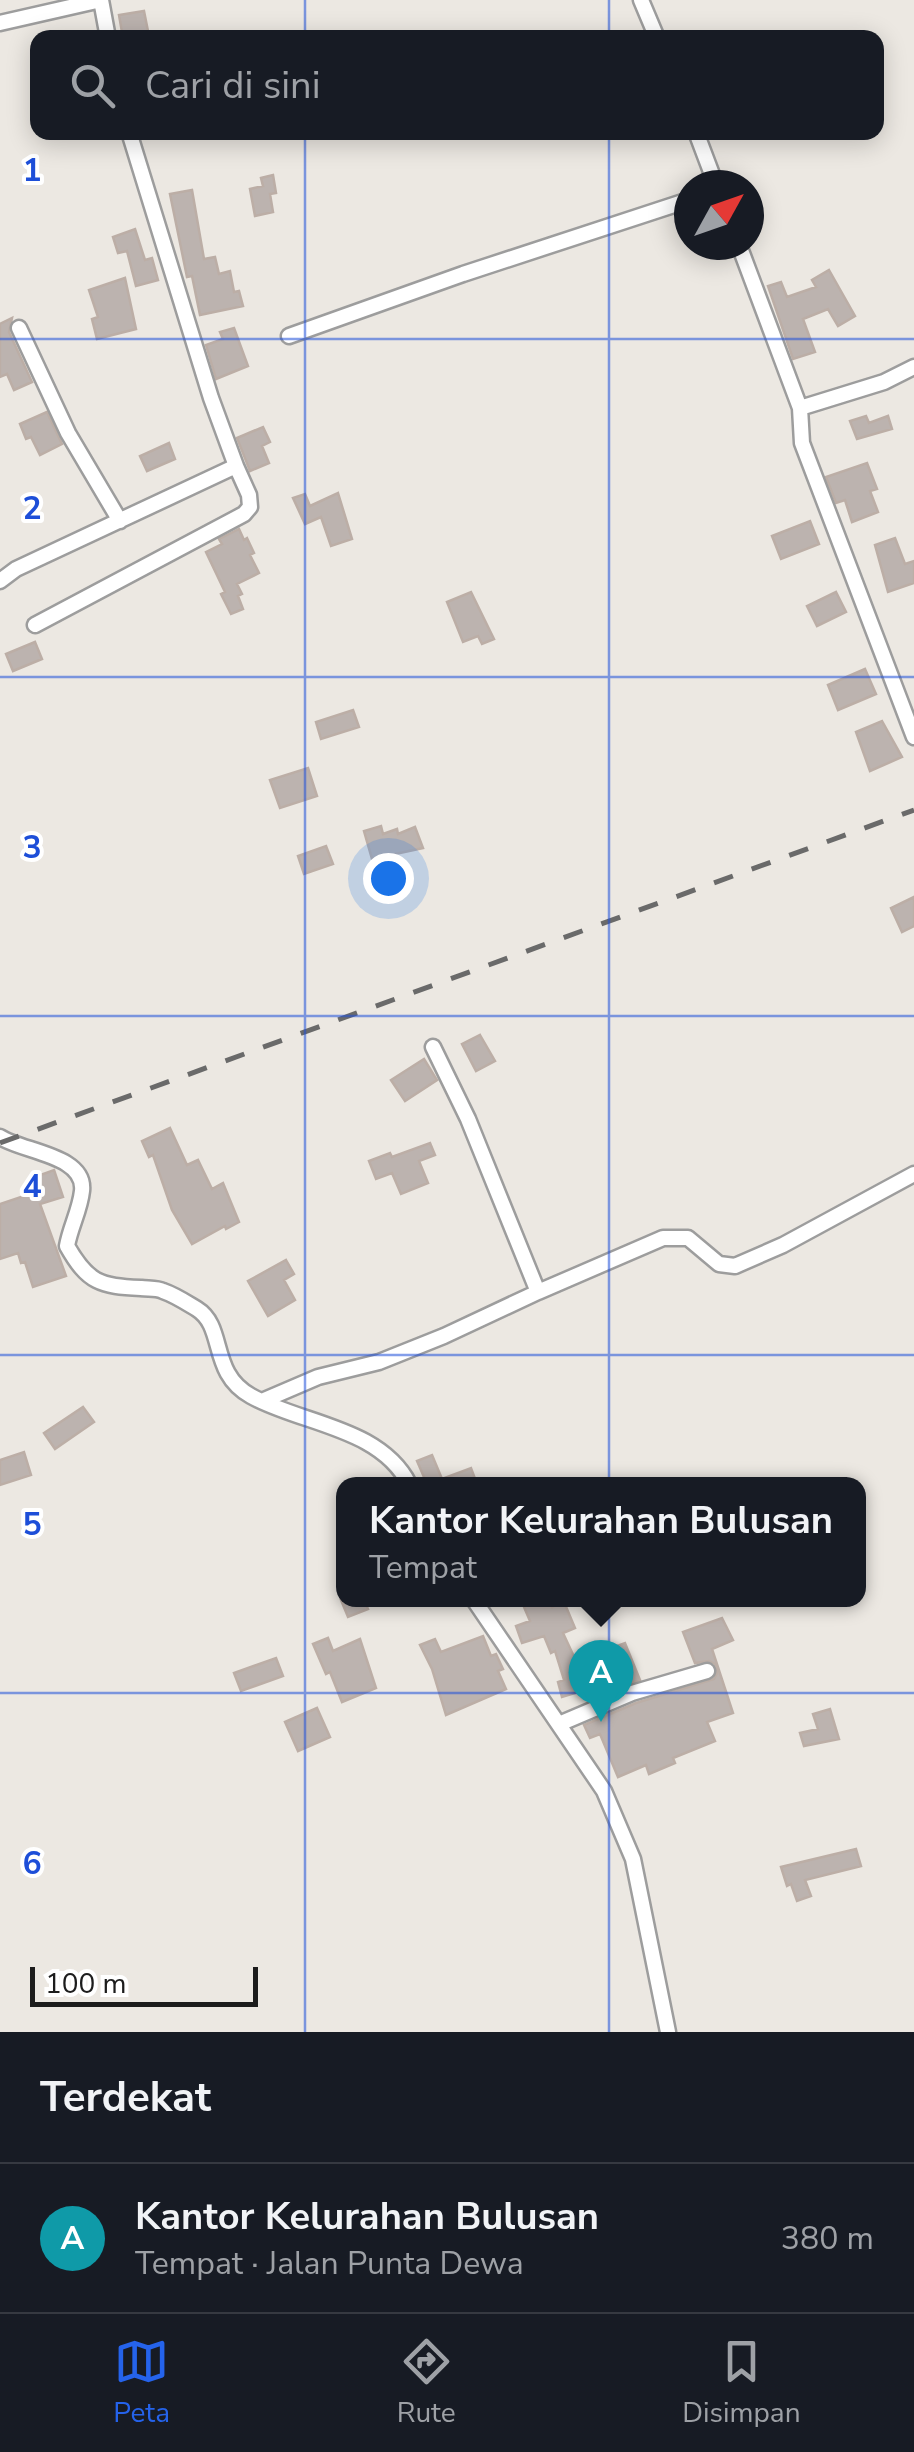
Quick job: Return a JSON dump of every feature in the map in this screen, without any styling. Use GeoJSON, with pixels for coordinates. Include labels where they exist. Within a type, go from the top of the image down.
{"type":"FeatureCollection","features":[{"type":"Feature","properties":{"kind":"street"},"geometry":{"type":"LineString","coordinates":[[0,23],[101,0],[107,30]]}},
{"type":"Feature","properties":{"kind":"street"},"geometry":{"type":"LineString","coordinates":[[641,0],[654,30]]}},
{"type":"Feature","properties":{"kind":"street"},"geometry":{"type":"LineString","coordinates":[[35,625],[244,514],[250,507],[249,495],[211,398],[131,140]]}},
{"type":"Feature","properties":{"kind":"street"},"geometry":{"type":"LineString","coordinates":[[699,140],[710,170]]}},
{"type":"Feature","properties":{"kind":"street"},"geometry":{"type":"LineString","coordinates":[[289,336],[674,205]]}},
{"type":"Feature","properties":{"kind":"street"},"geometry":{"type":"LineString","coordinates":[[745,260],[800,408],[802,443],[914,736]]}},
{"type":"Feature","properties":{"kind":"street"},"geometry":{"type":"LineString","coordinates":[[19,328],[68,433],[120,521]]}},
{"type":"Feature","properties":{"kind":"street"},"geometry":{"type":"LineString","coordinates":[[800,408],[884,382],[914,367]]}},
{"type":"Feature","properties":{"kind":"street"},"geometry":{"type":"LineString","coordinates":[[0,581],[16,568],[236,466]]}},
{"type":"Feature","properties":{"kind":"street"},"geometry":{"type":"LineString","coordinates":[[433,1047],[468,1120],[538,1292]]}},
{"type":"Feature","properties":{"kind":"street"},"geometry":{"type":"LineString","coordinates":[[0,1137],[69,1164],[80,1174],[82,1190],[68,1246],[81,1270],[104,1286],[161,1290],[202,1312],[215,1328],[216,1352],[225,1370],[248,1395],[366,1444],[381,1453],[402,1477]]}},
{"type":"Feature","properties":{"kind":"street"},"geometry":{"type":"LineString","coordinates":[[262,1401],[318,1377],[378,1362],[444,1336],[663,1238],[688,1238],[719,1264],[735,1266],[783,1245],[914,1174]]}},
{"type":"Feature","properties":{"kind":"street"},"geometry":{"type":"LineString","coordinates":[[479,1607],[604,1791],[633,1859],[668,2032]]}},
{"type":"Feature","properties":{"kind":"street"},"geometry":{"type":"LineString","coordinates":[[559,1724],[632,1693],[707,1671]]}},
{"type":"Feature","properties":{"kind":"building"},"geometry":{"type":"Polygon","coordinates":[[[144,11],[148,30],[122,30],[119,15],[144,11]]]}},
{"type":"Feature","properties":{"kind":"building"},"geometry":{"type":"Polygon","coordinates":[[[273,175],[273,212],[255,216],[250,189],[263,186],[261,178],[273,175]]]}},
{"type":"Feature","properties":{"kind":"building"},"geometry":{"type":"Polygon","coordinates":[[[192,190],[204,259],[215,257],[219,274],[230,271],[234,292],[239,291],[243,306],[200,315],[192,276],[187,277],[170,194],[192,190]]]}},
{"type":"Feature","properties":{"kind":"building"},"geometry":{"type":"Polygon","coordinates":[[[135,229],[145,260],[152,258],[158,280],[136,286],[127,251],[118,253],[113,237],[135,229]]]}},
{"type":"Feature","properties":{"kind":"building"},"geometry":{"type":"Polygon","coordinates":[[[829,270],[855,316],[838,326],[828,309],[803,319],[815,352],[793,359],[768,286],[781,282],[787,297],[816,287],[812,280],[829,270]]]}},
{"type":"Feature","properties":{"kind":"building"},"geometry":{"type":"Polygon","coordinates":[[[125,278],[136,329],[97,339],[92,319],[98,317],[89,290],[125,278]]]}},
{"type":"Feature","properties":{"kind":"building"},"geometry":{"type":"Polygon","coordinates":[[[12,318],[9,332],[32,382],[14,390],[7,374],[0,377],[0,324],[12,318]]]}},
{"type":"Feature","properties":{"kind":"building"},"geometry":{"type":"Polygon","coordinates":[[[234,328],[248,366],[216,379],[206,345],[223,339],[220,332],[234,328]]]}},
{"type":"Feature","properties":{"kind":"building"},"geometry":{"type":"Polygon","coordinates":[[[47,412],[62,444],[40,455],[31,437],[26,439],[20,424],[47,412]]]}},
{"type":"Feature","properties":{"kind":"building"},"geometry":{"type":"Polygon","coordinates":[[[866,416],[869,423],[888,416],[892,429],[857,439],[850,421],[866,416]]]}},
{"type":"Feature","properties":{"kind":"building"},"geometry":{"type":"Polygon","coordinates":[[[263,427],[270,442],[262,446],[269,463],[250,471],[237,438],[263,427]]]}},
{"type":"Feature","properties":{"kind":"building"},"geometry":{"type":"Polygon","coordinates":[[[169,443],[175,459],[147,471],[140,456],[169,443]]]}},
{"type":"Feature","properties":{"kind":"building"},"geometry":{"type":"Polygon","coordinates":[[[867,463],[877,489],[870,491],[878,512],[852,522],[845,500],[836,503],[826,477],[867,463]]]}},
{"type":"Feature","properties":{"kind":"building"},"geometry":{"type":"Polygon","coordinates":[[[338,493],[352,539],[331,546],[321,517],[305,524],[293,498],[305,494],[310,506],[338,493]]]}},
{"type":"Feature","properties":{"kind":"building"},"geometry":{"type":"Polygon","coordinates":[[[810,521],[819,544],[781,559],[772,536],[810,521]]]}},
{"type":"Feature","properties":{"kind":"building"},"geometry":{"type":"Polygon","coordinates":[[[239,529],[254,553],[250,555],[259,573],[237,584],[243,609],[231,614],[206,552],[222,544],[219,539],[239,529]]]}},
{"type":"Feature","properties":{"kind":"building"},"geometry":{"type":"Polygon","coordinates":[[[895,538],[905,564],[914,561],[914,583],[888,592],[875,545],[895,538]]]}},
{"type":"Feature","properties":{"kind":"building"},"geometry":{"type":"Polygon","coordinates":[[[471,592],[494,639],[482,644],[478,636],[463,642],[447,602],[471,592]]]}},
{"type":"Feature","properties":{"kind":"building"},"geometry":{"type":"Polygon","coordinates":[[[836,592],[846,612],[817,626],[807,606],[836,592]]]}},
{"type":"Feature","properties":{"kind":"building"},"geometry":{"type":"Polygon","coordinates":[[[35,642],[42,659],[13,671],[6,654],[35,642]]]}},
{"type":"Feature","properties":{"kind":"building"},"geometry":{"type":"Polygon","coordinates":[[[865,669],[876,694],[838,710],[828,685],[865,669]]]}},
{"type":"Feature","properties":{"kind":"building"},"geometry":{"type":"Polygon","coordinates":[[[353,710],[359,727],[321,739],[316,722],[353,710]]]}},
{"type":"Feature","properties":{"kind":"building"},"geometry":{"type":"Polygon","coordinates":[[[882,721],[902,757],[870,771],[856,732],[882,721]]]}},
{"type":"Feature","properties":{"kind":"building"},"geometry":{"type":"Polygon","coordinates":[[[308,768],[317,796],[280,808],[270,780],[308,768]]]}},
{"type":"Feature","properties":{"kind":"building"},"geometry":{"type":"Polygon","coordinates":[[[381,826],[383,834],[397,829],[398,834],[415,827],[423,848],[372,859],[364,831],[381,826]]]}},
{"type":"Feature","properties":{"kind":"building"},"geometry":{"type":"Polygon","coordinates":[[[326,846],[333,864],[304,874],[298,856],[326,846]]]}},
{"type":"Feature","properties":{"kind":"building"},"geometry":{"type":"Polygon","coordinates":[[[914,897],[914,926],[902,932],[891,908],[914,897]]]}},
{"type":"Feature","properties":{"kind":"building"},"geometry":{"type":"Polygon","coordinates":[[[480,1035],[495,1061],[476,1071],[462,1044],[480,1035]]]}},
{"type":"Feature","properties":{"kind":"building"},"geometry":{"type":"Polygon","coordinates":[[[424,1059],[437,1080],[405,1101],[391,1080],[424,1059]]]}},
{"type":"Feature","properties":{"kind":"building"},"geometry":{"type":"Polygon","coordinates":[[[170,1128],[187,1165],[198,1160],[212,1189],[223,1183],[239,1222],[192,1244],[172,1210],[153,1155],[149,1157],[142,1141],[170,1128]]]}},
{"type":"Feature","properties":{"kind":"building"},"geometry":{"type":"Polygon","coordinates":[[[430,1143],[435,1155],[419,1161],[428,1183],[401,1194],[392,1173],[376,1179],[369,1161],[430,1143]]]}},
{"type":"Feature","properties":{"kind":"building"},"geometry":{"type":"Polygon","coordinates":[[[54,1170],[63,1197],[40,1204],[66,1276],[33,1287],[18,1253],[0,1259],[0,1204],[36,1192],[32,1178],[54,1170]]]}},
{"type":"Feature","properties":{"kind":"building"},"geometry":{"type":"Polygon","coordinates":[[[286,1260],[294,1274],[284,1280],[295,1300],[268,1316],[248,1281],[286,1260]]]}},
{"type":"Feature","properties":{"kind":"building"},"geometry":{"type":"Polygon","coordinates":[[[83,1407],[94,1422],[55,1449],[44,1433],[83,1407]]]}},
{"type":"Feature","properties":{"kind":"building"},"geometry":{"type":"Polygon","coordinates":[[[24,1452],[31,1475],[0,1485],[0,1460],[24,1452]]]}},
{"type":"Feature","properties":{"kind":"building"},"geometry":{"type":"Polygon","coordinates":[[[432,1455],[441,1477],[424,1477],[417,1461],[432,1455]]]}},
{"type":"Feature","properties":{"kind":"building"},"geometry":{"type":"Polygon","coordinates":[[[471,1468],[474,1477],[447,1477],[471,1468]]]}},
{"type":"Feature","properties":{"kind":"building"},"geometry":{"type":"Polygon","coordinates":[[[344,1607],[367,1607],[368,1609],[348,1617],[344,1607]]]}},
{"type":"Feature","properties":{"kind":"building"},"geometry":{"type":"Polygon","coordinates":[[[524,1607],[566,1607],[575,1628],[563,1633],[576,1661],[625,1643],[640,1680],[604,1693],[601,1685],[562,1697],[558,1682],[564,1680],[555,1651],[551,1653],[544,1636],[522,1643],[516,1626],[530,1621],[524,1607]]]}},
{"type":"Feature","properties":{"kind":"building"},"geometry":{"type":"Polygon","coordinates":[[[722,1618],[733,1640],[712,1649],[733,1713],[707,1722],[715,1741],[673,1758],[675,1763],[649,1774],[646,1765],[618,1777],[600,1734],[590,1738],[584,1725],[636,1703],[714,1679],[715,1664],[695,1663],[683,1632],[722,1618]]]}},
{"type":"Feature","properties":{"kind":"building"},"geometry":{"type":"Polygon","coordinates":[[[483,1636],[491,1656],[496,1654],[503,1669],[498,1671],[506,1689],[446,1715],[420,1645],[435,1639],[441,1652],[483,1636]]]}},
{"type":"Feature","properties":{"kind":"building"},"geometry":{"type":"Polygon","coordinates":[[[328,1638],[333,1651],[360,1639],[376,1688],[342,1702],[313,1644],[328,1638]]]}},
{"type":"Feature","properties":{"kind":"building"},"geometry":{"type":"Polygon","coordinates":[[[276,1658],[283,1676],[241,1691],[234,1673],[276,1658]]]}},
{"type":"Feature","properties":{"kind":"building"},"geometry":{"type":"Polygon","coordinates":[[[317,1708],[330,1737],[298,1751],[285,1722],[317,1708]]]}},
{"type":"Feature","properties":{"kind":"building"},"geometry":{"type":"Polygon","coordinates":[[[830,1709],[839,1739],[804,1746],[800,1733],[818,1729],[813,1714],[830,1709]]]}},
{"type":"Feature","properties":{"kind":"building"},"geometry":{"type":"Polygon","coordinates":[[[856,1849],[861,1866],[805,1880],[811,1896],[797,1901],[781,1867],[856,1849]]]}},
{"type":"Feature","properties":{"kind":"railway"},"geometry":{"type":"LineString","coordinates":[[0,1143],[914,810]]}},
{"type":"Feature","properties":{"kind":"place","name":"Kantor Kelurahan Bulusan"},"geometry":{"type":"Point","coordinates":[601,1722]}}]}
